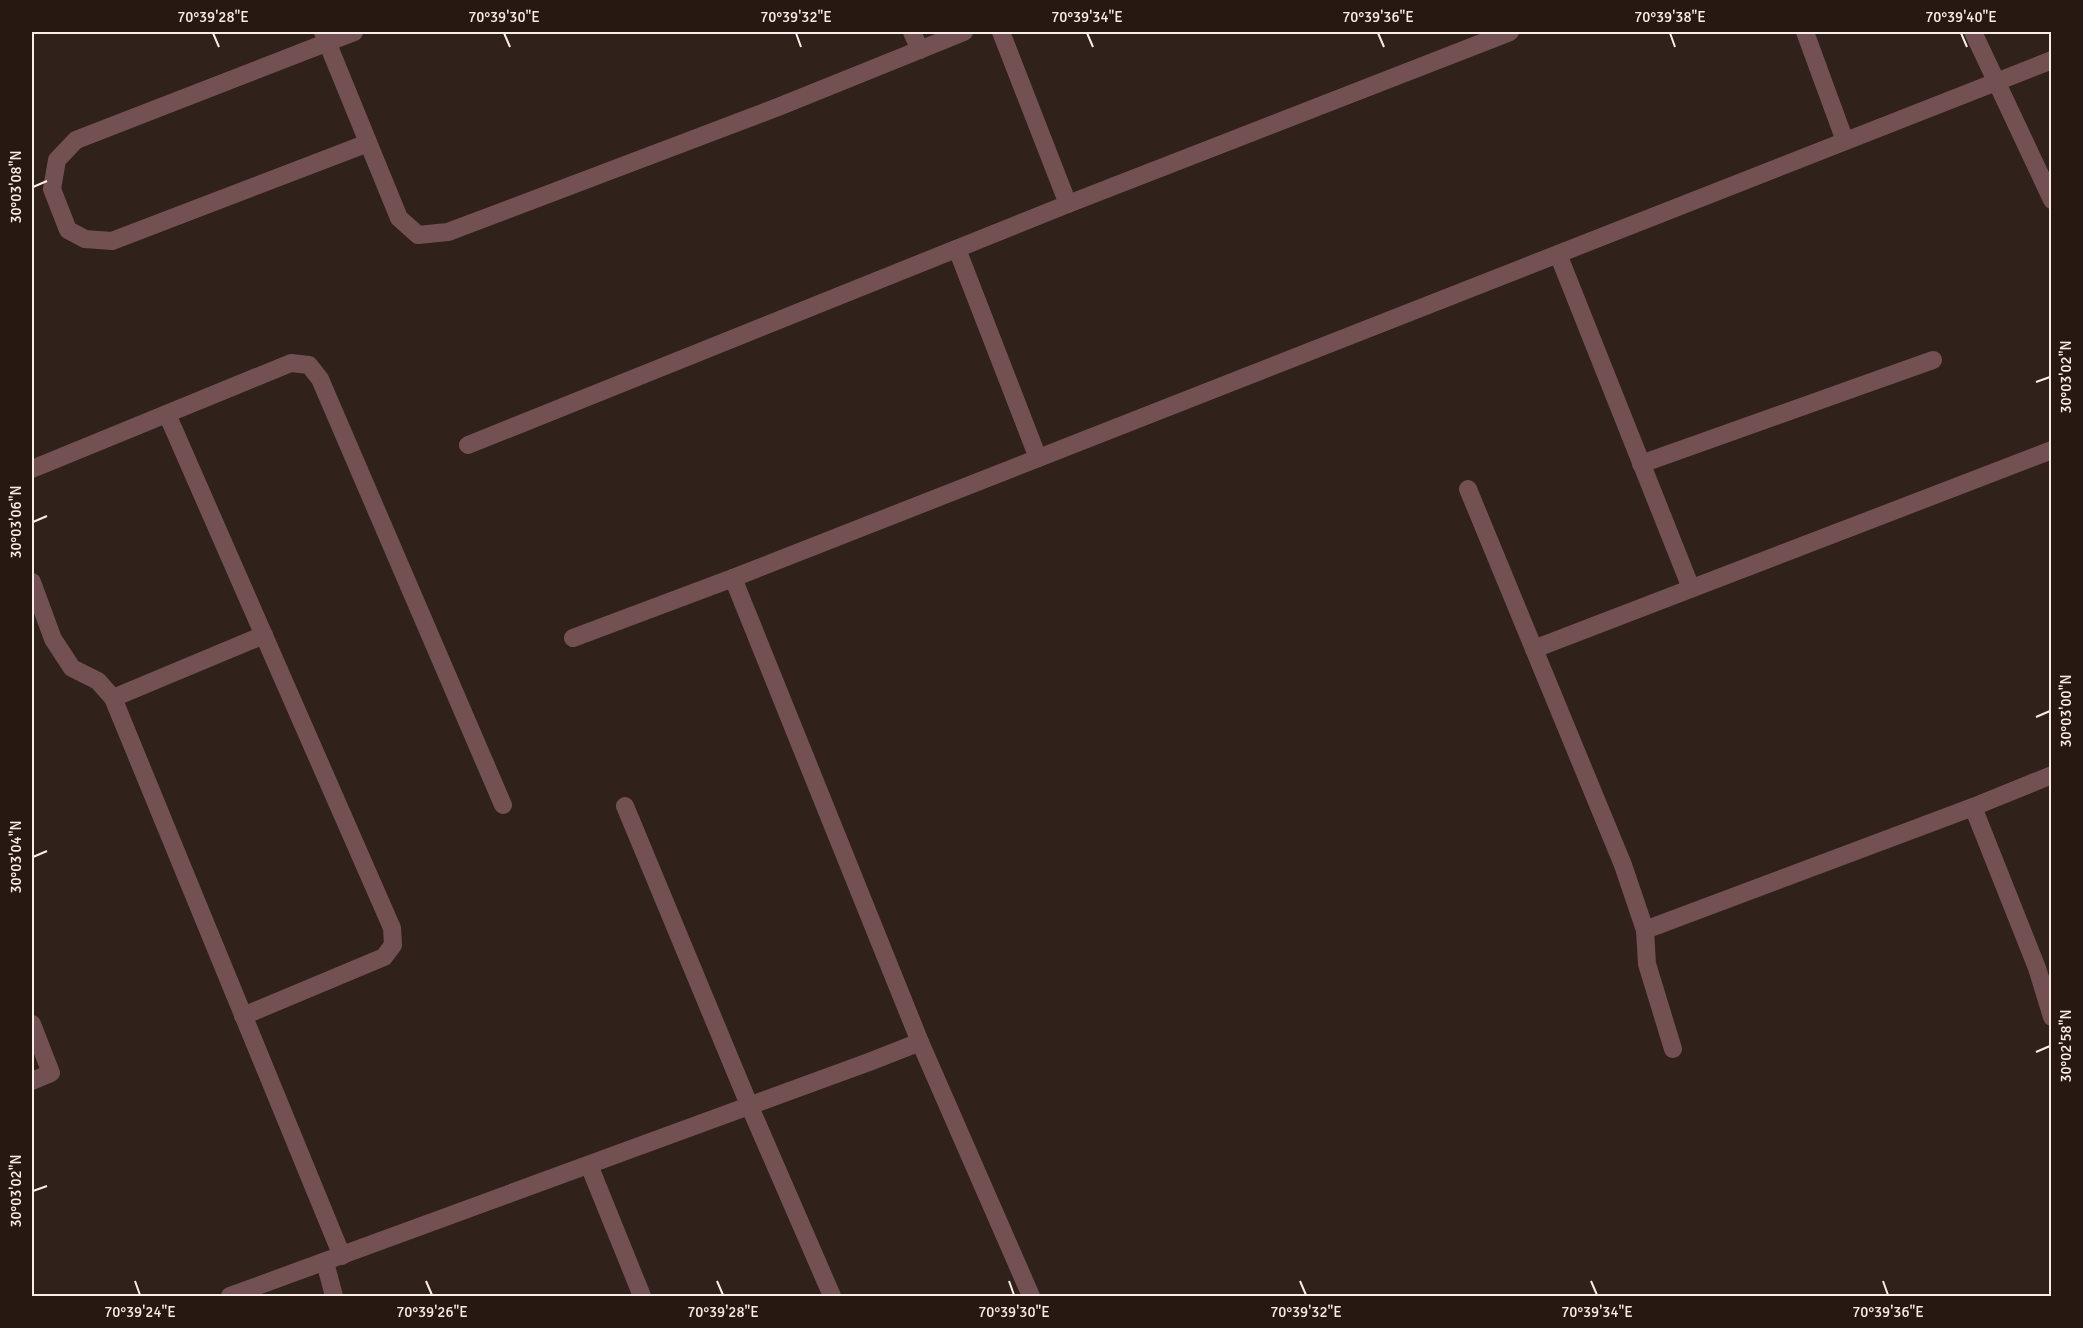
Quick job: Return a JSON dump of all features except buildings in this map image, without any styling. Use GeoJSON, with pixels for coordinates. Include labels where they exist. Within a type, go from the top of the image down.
{"type":"FeatureCollection","features":[{"type":"Feature","properties":{"kind":"street"},"geometry":{"type":"LineString","coordinates":[[354,32],[325,37],[76,140],[57,160],[52,189],[68,230],[85,239],[112,241],[368,143]]}},
{"type":"Feature","properties":{"kind":"street"},"geometry":{"type":"LineString","coordinates":[[912,32],[920,50]]}},
{"type":"Feature","properties":{"kind":"street"},"geometry":{"type":"LineString","coordinates":[[325,37],[399,218],[418,235],[448,232],[778,107],[964,32]]}},
{"type":"Feature","properties":{"kind":"street"},"geometry":{"type":"LineString","coordinates":[[1001,32],[1068,204]]}},
{"type":"Feature","properties":{"kind":"street"},"geometry":{"type":"LineString","coordinates":[[468,445],[1068,204],[1510,32]]}},
{"type":"Feature","properties":{"kind":"street"},"geometry":{"type":"LineString","coordinates":[[1805,32],[1845,141]]}},
{"type":"Feature","properties":{"kind":"street"},"geometry":{"type":"LineString","coordinates":[[1973,32],[2052,200]]}},
{"type":"Feature","properties":{"kind":"street"},"geometry":{"type":"LineString","coordinates":[[573,638],[733,578],[2052,60]]}},
{"type":"Feature","properties":{"kind":"street"},"geometry":{"type":"LineString","coordinates":[[957,249],[1038,458]]}},
{"type":"Feature","properties":{"kind":"street"},"geometry":{"type":"LineString","coordinates":[[1558,254],[1691,588]]}},
{"type":"Feature","properties":{"kind":"street"},"geometry":{"type":"LineString","coordinates":[[1641,464],[1933,360]]}},
{"type":"Feature","properties":{"kind":"street"},"geometry":{"type":"LineString","coordinates":[[32,469],[291,363],[309,365],[320,379],[503,805]]}},
{"type":"Feature","properties":{"kind":"street"},"geometry":{"type":"LineString","coordinates":[[167,414],[392,928],[393,945],[384,957],[243,1016]]}},
{"type":"Feature","properties":{"kind":"street"},"geometry":{"type":"LineString","coordinates":[[1534,649],[2052,450]]}},
{"type":"Feature","properties":{"kind":"street"},"geometry":{"type":"LineString","coordinates":[[1468,489],[1623,865],[1645,930],[1647,964],[1673,1049]]}},
{"type":"Feature","properties":{"kind":"street"},"geometry":{"type":"LineString","coordinates":[[733,578],[920,1042],[1031,1296]]}},
{"type":"Feature","properties":{"kind":"street"},"geometry":{"type":"LineString","coordinates":[[32,582],[53,639],[72,668],[98,681],[113,698],[243,1016],[333,1259],[334,1296]]}},
{"type":"Feature","properties":{"kind":"street"},"geometry":{"type":"LineString","coordinates":[[113,698],[264,635]]}},
{"type":"Feature","properties":{"kind":"street"},"geometry":{"type":"LineString","coordinates":[[1645,930],[2052,775]]}},
{"type":"Feature","properties":{"kind":"street"},"geometry":{"type":"LineString","coordinates":[[625,806],[750,1107],[832,1296]]}},
{"type":"Feature","properties":{"kind":"street"},"geometry":{"type":"LineString","coordinates":[[1973,807],[2044,965],[2052,1017]]}},
{"type":"Feature","properties":{"kind":"street"},"geometry":{"type":"LineString","coordinates":[[32,1024],[51,1073],[32,1081]]}},
{"type":"Feature","properties":{"kind":"street"},"geometry":{"type":"LineString","coordinates":[[230,1296],[750,1107],[920,1042]]}},
{"type":"Feature","properties":{"kind":"street"},"geometry":{"type":"LineString","coordinates":[[589,1165],[642,1296]]}}]}
